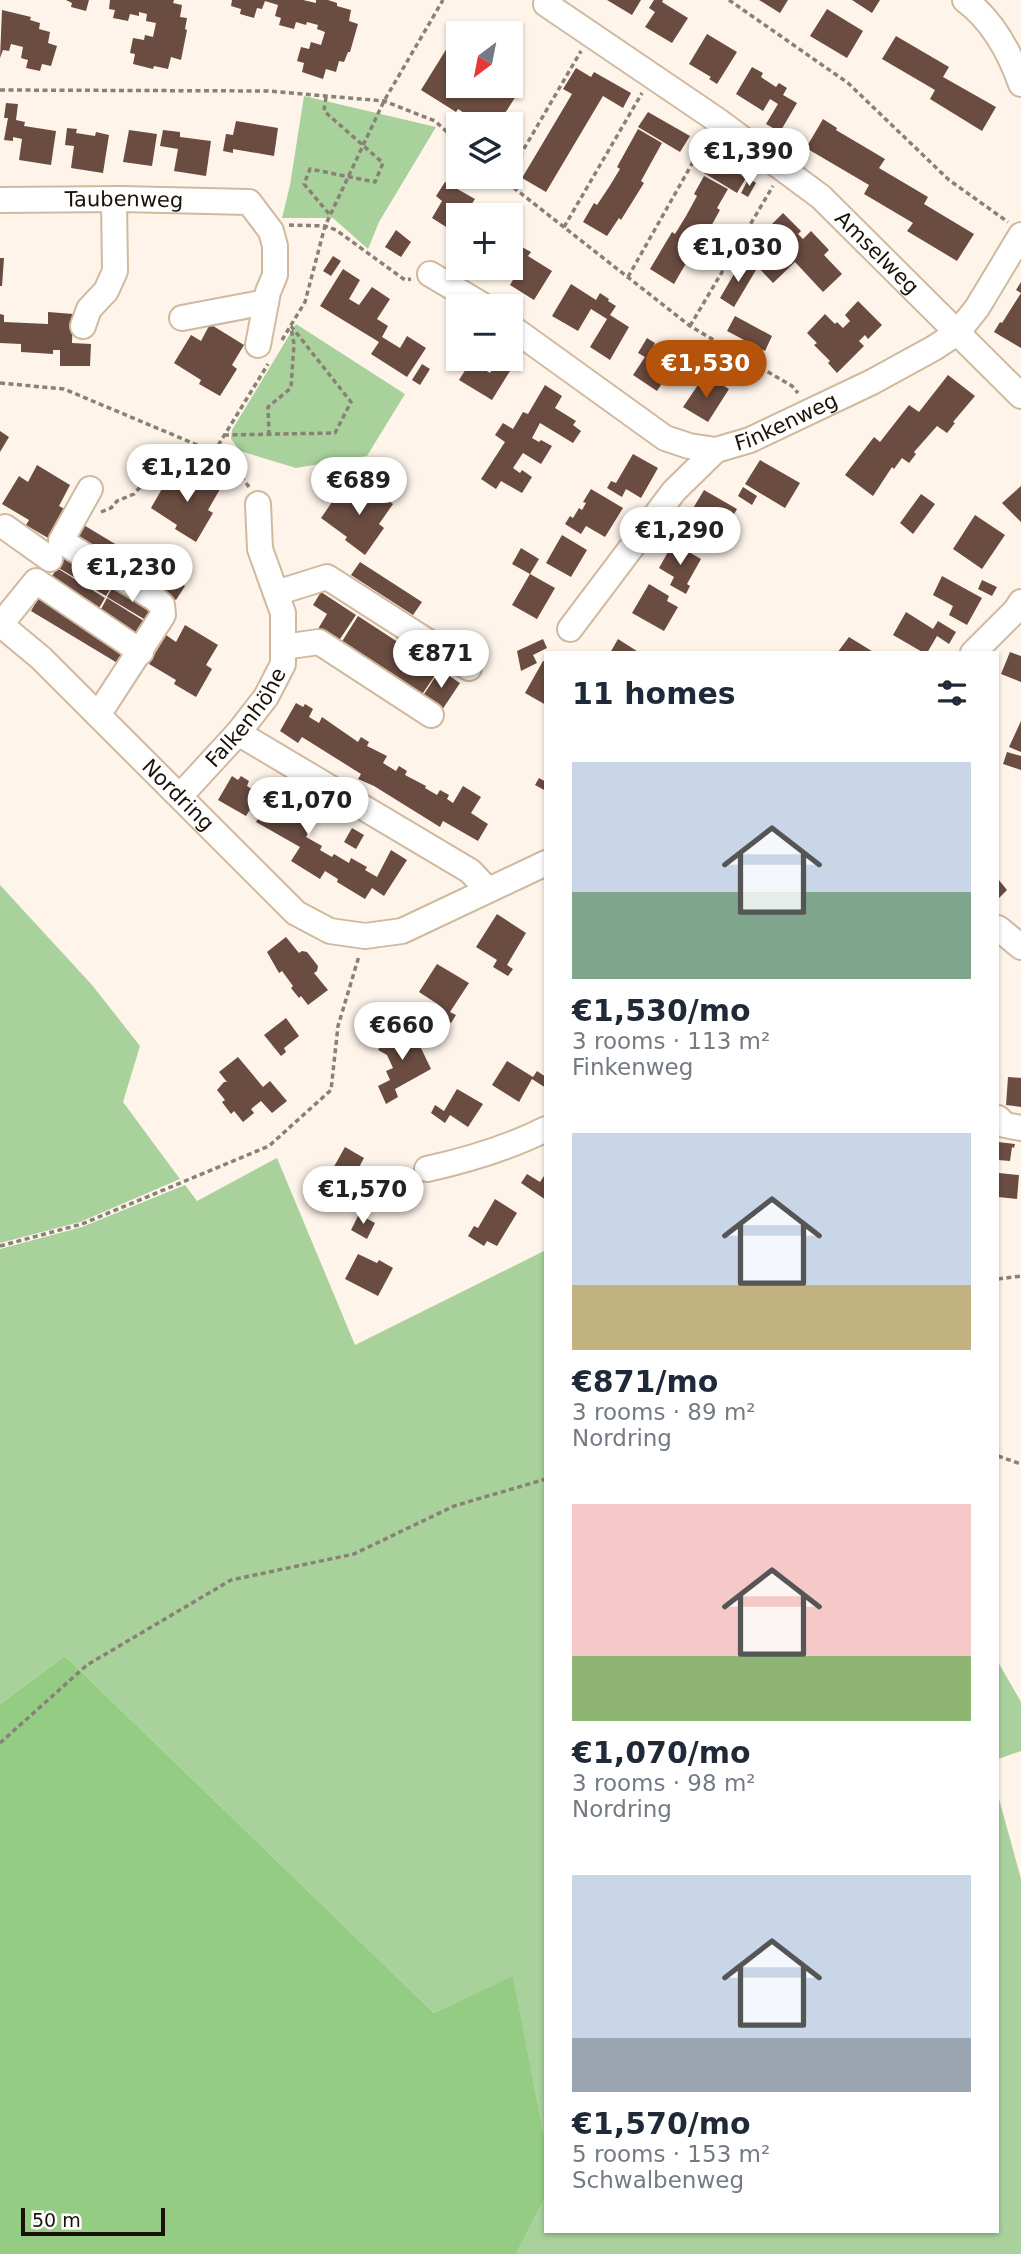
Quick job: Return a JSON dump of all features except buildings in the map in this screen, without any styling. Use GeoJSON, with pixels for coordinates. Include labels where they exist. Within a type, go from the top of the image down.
{"type":"FeatureCollection","features":[{"type":"Feature","properties":{"kind":"street"},"geometry":{"type":"LineString","coordinates":[[965,0],[997,34],[1021,84]]}},
{"type":"Feature","properties":{"kind":"street","name":"Amselweg"},"geometry":{"type":"LineString","coordinates":[[546,4],[784,167],[821,197],[1021,397]]}},
{"type":"Feature","properties":{"kind":"street"},"geometry":{"type":"LineString","coordinates":[[83,326],[89,309],[106,291],[115,271],[114,199]]}},
{"type":"Feature","properties":{"kind":"street","name":"Taubenweg"},"geometry":{"type":"LineString","coordinates":[[0,200],[249,202],[271,231],[275,246],[275,275],[266,302]]}},
{"type":"Feature","properties":{"kind":"street","name":"Finkenweg"},"geometry":{"type":"LineString","coordinates":[[523,336],[665,438],[689,446],[716,450],[750,440],[812,412],[872,382],[957,333],[977,308],[1016,229]]}},
{"type":"Feature","properties":{"kind":"street"},"geometry":{"type":"LineString","coordinates":[[430,274],[464,294]]}},
{"type":"Feature","properties":{"kind":"street"},"geometry":{"type":"LineString","coordinates":[[182,317],[266,302],[269,351]]}},
{"type":"Feature","properties":{"kind":"street"},"geometry":{"type":"LineString","coordinates":[[570,629],[674,491],[716,450]]}},
{"type":"Feature","properties":{"kind":"street"},"geometry":{"type":"LineString","coordinates":[[0,624],[36,581],[90,489]]}},
{"type":"Feature","properties":{"kind":"street","name":"Falkenhöhe"},"geometry":{"type":"LineString","coordinates":[[180,796],[238,733],[266,697],[283,664],[283,613],[260,549],[258,505]]}},
{"type":"Feature","properties":{"kind":"street"},"geometry":{"type":"LineString","coordinates":[[5,527],[61,541],[162,605],[163,615],[98,715]]}},
{"type":"Feature","properties":{"kind":"street"},"geometry":{"type":"LineString","coordinates":[[276,593],[327,577],[469,668]]}},
{"type":"Feature","properties":{"kind":"street"},"geometry":{"type":"LineString","coordinates":[[36,581],[141,652]]}},
{"type":"Feature","properties":{"kind":"street"},"geometry":{"type":"LineString","coordinates":[[975,651],[1021,602]]}},
{"type":"Feature","properties":{"kind":"street","name":"Nordring"},"geometry":{"type":"LineString","coordinates":[[0,624],[41,658],[296,913],[330,931],[365,936],[402,931],[544,864]]}},
{"type":"Feature","properties":{"kind":"street"},"geometry":{"type":"LineString","coordinates":[[283,647],[319,642],[430,715]]}},
{"type":"Feature","properties":{"kind":"street"},"geometry":{"type":"LineString","coordinates":[[238,733],[470,871],[488,890]]}},
{"type":"Feature","properties":{"kind":"street"},"geometry":{"type":"LineString","coordinates":[[999,929],[1021,947]]}},
{"type":"Feature","properties":{"kind":"street"},"geometry":{"type":"LineString","coordinates":[[999,1119],[1005,1125],[1021,1128]]}},
{"type":"Feature","properties":{"kind":"street"},"geometry":{"type":"LineString","coordinates":[[427,1169],[470,1159],[544,1130]]}},
{"type":"Feature","properties":{"kind":"path"},"geometry":{"type":"LineString","coordinates":[[0,383],[64,389],[214,452],[269,351],[291,326],[305,302],[330,215],[384,101],[443,0]]}},
{"type":"Feature","properties":{"kind":"path"},"geometry":{"type":"LineString","coordinates":[[729,0],[848,83],[949,180],[1016,229]]}},
{"type":"Feature","properties":{"kind":"path"},"geometry":{"type":"LineString","coordinates":[[523,150],[591,34]]}},
{"type":"Feature","properties":{"kind":"path"},"geometry":{"type":"LineString","coordinates":[[564,227],[651,76]]}},
{"type":"Feature","properties":{"kind":"path"},"geometry":{"type":"LineString","coordinates":[[0,90],[268,91],[384,101],[435,121],[446,131]]}},
{"type":"Feature","properties":{"kind":"path"},"geometry":{"type":"LineString","coordinates":[[326,97],[324,111],[383,163],[375,182],[310,169],[304,184],[330,215]]}},
{"type":"Feature","properties":{"kind":"path"},"geometry":{"type":"LineString","coordinates":[[628,277],[717,120]]}},
{"type":"Feature","properties":{"kind":"path"},"geometry":{"type":"LineString","coordinates":[[690,326],[784,167]]}},
{"type":"Feature","properties":{"kind":"path"},"geometry":{"type":"LineString","coordinates":[[518,189],[690,326],[792,386],[812,412]]}},
{"type":"Feature","properties":{"kind":"path"},"geometry":{"type":"LineString","coordinates":[[286,225],[325,226],[336,230],[405,280],[430,274]]}},
{"type":"Feature","properties":{"kind":"path"},"geometry":{"type":"LineString","coordinates":[[224,435],[335,433],[351,402],[291,326]]}},
{"type":"Feature","properties":{"kind":"path"},"geometry":{"type":"LineString","coordinates":[[269,435],[268,407],[291,388],[294,344],[291,326]]}},
{"type":"Feature","properties":{"kind":"path"},"geometry":{"type":"LineString","coordinates":[[219,444],[242,475],[258,505]]}},
{"type":"Feature","properties":{"kind":"path"},"geometry":{"type":"LineString","coordinates":[[61,541],[111,508],[117,501],[139,491],[147,479],[160,469],[200,451],[202,447]]}},
{"type":"Feature","properties":{"kind":"path"},"geometry":{"type":"LineString","coordinates":[[0,1246],[82,1224],[270,1146],[331,1090],[338,1027],[365,936]]}},
{"type":"Feature","properties":{"kind":"path"},"geometry":{"type":"LineString","coordinates":[[999,1279],[1021,1276]]}},
{"type":"Feature","properties":{"kind":"path"},"geometry":{"type":"LineString","coordinates":[[999,1456],[1021,1464]]}},
{"type":"Feature","properties":{"kind":"path"},"geometry":{"type":"LineString","coordinates":[[0,1743],[87,1665],[231,1580],[354,1554],[454,1506],[544,1480]]}},
{"type":"Feature","properties":{"kind":"green space"},"geometry":{"type":"Polygon","coordinates":[[[304,96],[436,127],[379,222],[368,249],[333,218],[282,218],[304,96]]]}},
{"type":"Feature","properties":{"kind":"green space"},"geometry":{"type":"Polygon","coordinates":[[[296,324],[405,394],[367,456],[296,468],[240,451],[231,439],[232,430],[296,324]]]}},
{"type":"Feature","properties":{"kind":"green space"},"geometry":{"type":"Polygon","coordinates":[[[0,885],[92,985],[140,1046],[123,1102],[180,1179],[80,1222],[0,1243],[0,885]]]}},
{"type":"Feature","properties":{"kind":"green space"},"geometry":{"type":"Polygon","coordinates":[[[277,1158],[355,1345],[544,1251],[544,2136],[513,1977],[434,2013],[65,1656],[0,1704],[0,1249],[82,1227],[185,1185],[197,1201],[277,1158]]]}},
{"type":"Feature","properties":{"kind":"green space"},"geometry":{"type":"Polygon","coordinates":[[[65,1656],[434,2013],[513,1976],[544,2136],[544,2200],[516,2254],[0,2254],[0,1704],[65,1656]]]}},
{"type":"Feature","properties":{"kind":"green space"},"geometry":{"type":"Polygon","coordinates":[[[999,1664],[1021,1702],[1021,1751],[999,1759],[999,1664]]]}},
{"type":"Feature","properties":{"kind":"green space"},"geometry":{"type":"Polygon","coordinates":[[[999,1799],[1021,1879],[1021,2254],[516,2254],[544,2200],[544,2233],[999,2233],[999,1799]]]}}]}
